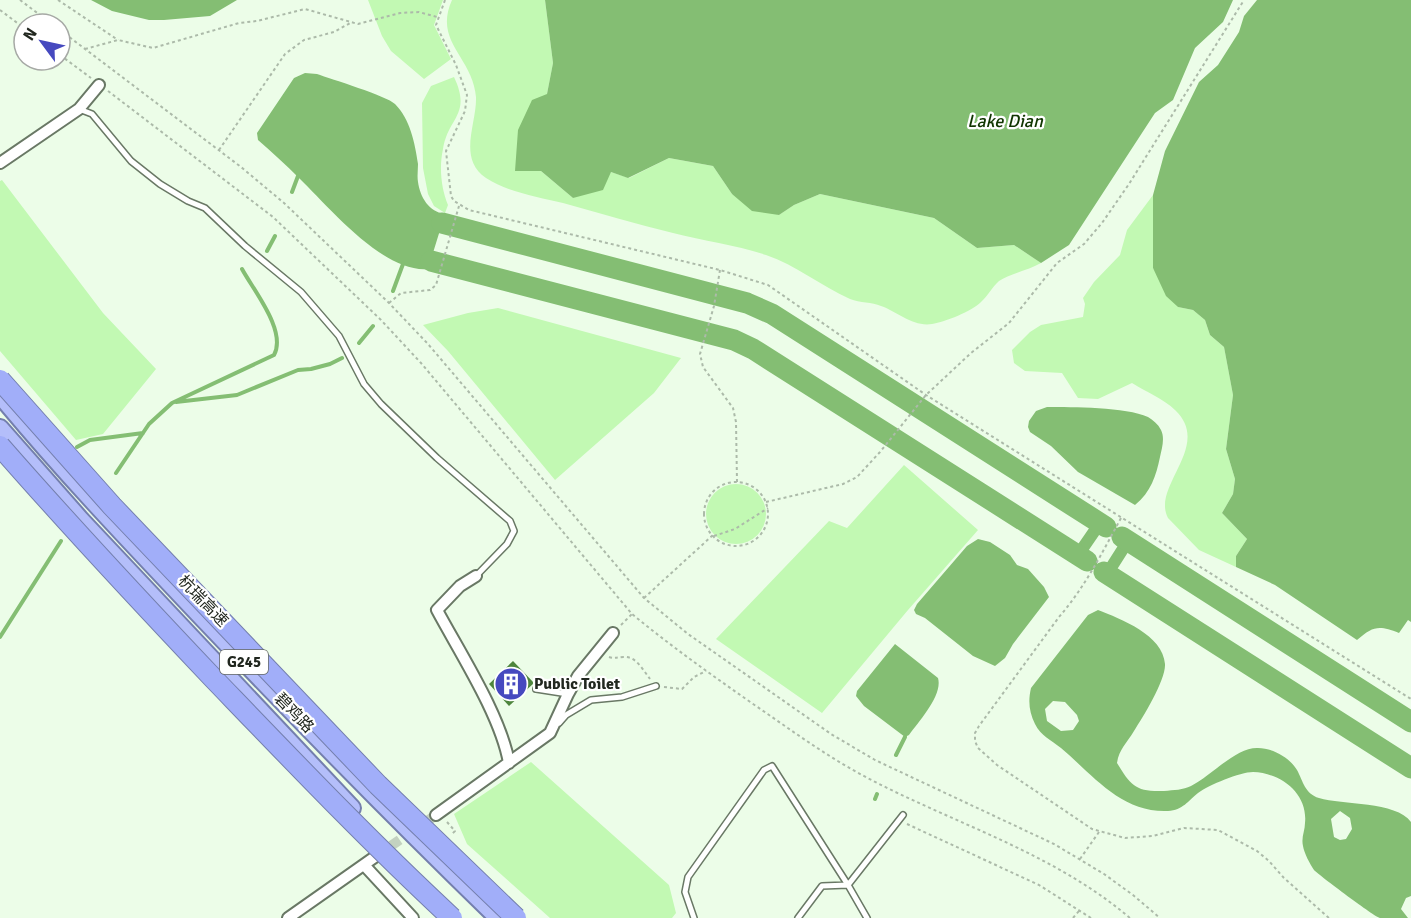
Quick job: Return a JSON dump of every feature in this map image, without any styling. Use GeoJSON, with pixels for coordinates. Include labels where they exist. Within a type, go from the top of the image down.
{"type":"FeatureCollection","features":[{"type":"Feature","properties":{"kind":"highway","name":"杭瑞高速"},"geometry":{"type":"LineString","coordinates":[[0,380],[112,506],[378,785],[516,918]]}},
{"type":"Feature","properties":{"kind":"highway","name":"碧鸡路"},"geometry":{"type":"LineString","coordinates":[[0,395],[103,513],[256,674],[410,833],[498,918]]}},
{"type":"Feature","properties":{"kind":"highway"},"geometry":{"type":"LineString","coordinates":[[0,428],[8,446],[69,526],[276,743],[451,918]]}},
{"type":"Feature","properties":{"kind":"street"},"geometry":{"type":"LineString","coordinates":[[0,163],[79,109],[99,84]]}},
{"type":"Feature","properties":{"kind":"street"},"geometry":{"type":"LineString","coordinates":[[0,462],[8,446]]}},
{"type":"Feature","properties":{"kind":"street"},"geometry":{"type":"LineString","coordinates":[[476,576],[460,586],[436,610],[490,709],[506,747],[509,763]]}},
{"type":"Feature","properties":{"kind":"street"},"geometry":{"type":"LineString","coordinates":[[438,814],[550,733],[578,676],[613,633]]}},
{"type":"Feature","properties":{"kind":"street"},"geometry":{"type":"LineString","coordinates":[[288,918],[379,854]]}},
{"type":"Feature","properties":{"kind":"street"},"geometry":{"type":"LineString","coordinates":[[364,865],[413,918]]}},
{"type":"Feature","properties":{"kind":"lane"},"geometry":{"type":"LineString","coordinates":[[79,109],[92,114],[131,161],[160,184],[188,201],[205,208],[245,246],[301,292],[339,336],[364,384],[381,404],[437,458],[510,521],[514,531],[507,544],[476,576]]}},
{"type":"Feature","properties":{"kind":"lane"},"geometry":{"type":"LineString","coordinates":[[550,733],[566,715],[591,700],[622,697],[656,686]]}},
{"type":"Feature","properties":{"kind":"lane"},"geometry":{"type":"LineString","coordinates":[[536,689],[568,694]]}},
{"type":"Feature","properties":{"kind":"lane"},"geometry":{"type":"LineString","coordinates":[[694,918],[685,892],[688,877],[764,770],[771,766],[867,918]]}},
{"type":"Feature","properties":{"kind":"lane"},"geometry":{"type":"LineString","coordinates":[[798,918],[822,886],[848,885],[903,815]]}},
{"type":"Feature","properties":{"kind":"path"},"geometry":{"type":"LineString","coordinates":[[20,0],[36,12]]}},
{"type":"Feature","properties":{"kind":"path"},"geometry":{"type":"LineString","coordinates":[[58,0],[118,40],[153,48],[239,23],[305,9],[358,24],[400,13],[419,12],[437,17]]}},
{"type":"Feature","properties":{"kind":"path"},"geometry":{"type":"LineString","coordinates":[[445,0],[436,25],[456,65],[467,95],[465,111],[447,151],[449,190],[454,201],[470,210],[720,270],[768,285],[926,395],[1411,699]]}},
{"type":"Feature","properties":{"kind":"path"},"geometry":{"type":"LineString","coordinates":[[766,502],[843,484],[856,477],[880,452],[926,395],[970,353],[1009,322],[1057,263],[1084,244],[1102,223],[1129,184],[1244,0]]}},
{"type":"Feature","properties":{"kind":"path"},"geometry":{"type":"LineString","coordinates":[[219,150],[285,54],[304,40],[334,32],[352,22]]}},
{"type":"Feature","properties":{"kind":"path"},"geometry":{"type":"LineString","coordinates":[[72,39],[219,150],[284,203],[389,303],[436,352],[644,598],[687,634],[831,734],[875,760],[1046,840],[1133,895],[1160,918]]}},
{"type":"Feature","properties":{"kind":"path"},"geometry":{"type":"LineString","coordinates":[[85,49],[118,40]]}},
{"type":"Feature","properties":{"kind":"path"},"geometry":{"type":"LineString","coordinates":[[72,64],[273,217],[381,320],[421,363],[632,614],[673,648],[818,749],[873,780],[1042,859],[1090,888],[1130,918]]}},
{"type":"Feature","properties":{"kind":"path"},"geometry":{"type":"LineString","coordinates":[[389,303],[401,293],[430,290],[436,285],[459,204]]}},
{"type":"Feature","properties":{"kind":"path"},"geometry":{"type":"LineString","coordinates":[[720,270],[714,306],[700,354],[703,367],[732,408],[736,422],[737,482]]}},
{"type":"Feature","properties":{"kind":"path"},"geometry":{"type":"LineString","coordinates":[[737,482],[753,486],[763,496],[768,507],[768,516],[760,536],[748,544],[734,546],[727,545],[713,536],[705,519],[706,504],[709,498],[719,487],[737,482]]}},
{"type":"Feature","properties":{"kind":"path"},"geometry":{"type":"LineString","coordinates":[[644,598],[713,536],[735,529],[768,507]]}},
{"type":"Feature","properties":{"kind":"path"},"geometry":{"type":"LineString","coordinates":[[1121,518],[1080,591],[975,733],[978,748],[997,765],[1082,823],[1099,832],[1125,838],[1153,836],[1184,828],[1218,830],[1257,851],[1329,918]]}},
{"type":"Feature","properties":{"kind":"path"},"geometry":{"type":"LineString","coordinates":[[632,614],[613,633],[606,657],[615,659],[626,657],[637,661],[656,686],[682,688],[694,677],[706,671]]}},
{"type":"Feature","properties":{"kind":"path"},"geometry":{"type":"LineString","coordinates":[[438,814],[455,831],[453,833]]}},
{"type":"Feature","properties":{"kind":"path"},"geometry":{"type":"LineString","coordinates":[[898,821],[1039,885],[1091,918]]}},
{"type":"Feature","properties":{"kind":"path"},"geometry":{"type":"LineString","coordinates":[[1080,860],[1099,832]]}},
{"type":"Feature","properties":{"kind":"path"},"geometry":{"type":"LineString","coordinates":[[1073,918],[1080,910]]}},
{"type":"Feature","properties":{"kind":"shaded area"},"geometry":{"type":"Polygon","coordinates":[[[368,0],[443,0],[434,25],[451,59],[424,79],[391,51],[382,36],[368,0]]]}},
{"type":"Feature","properties":{"kind":"shaded area"},"geometry":{"type":"Polygon","coordinates":[[[452,0],[545,0],[553,63],[547,94],[515,171],[541,171],[573,198],[611,172],[629,178],[669,158],[713,166],[732,194],[779,215],[794,205],[820,194],[934,218],[977,248],[1014,245],[1041,263],[999,281],[981,302],[965,312],[932,324],[918,323],[877,305],[850,299],[788,264],[766,255],[659,230],[523,194],[494,183],[477,170],[472,161],[470,140],[476,97],[473,83],[450,39],[447,27],[447,15],[452,0]]]}},
{"type":"Feature","properties":{"kind":"shaded area"},"geometry":{"type":"Polygon","coordinates":[[[454,77],[461,100],[460,108],[446,138],[441,163],[441,177],[448,205],[445,213],[434,206],[428,194],[423,168],[422,103],[431,86],[454,77]]]}},
{"type":"Feature","properties":{"kind":"shaded area"},"geometry":{"type":"Polygon","coordinates":[[[2,180],[103,313],[156,369],[103,434],[76,440],[0,351],[0,181],[2,180]]]}},
{"type":"Feature","properties":{"kind":"shaded area"},"geometry":{"type":"Polygon","coordinates":[[[1153,195],[1153,268],[1178,307],[1193,310],[1205,320],[1210,335],[1224,347],[1233,395],[1226,449],[1235,479],[1233,494],[1222,513],[1247,539],[1236,556],[1236,567],[1199,550],[1168,518],[1165,506],[1167,493],[1185,452],[1188,438],[1185,424],[1171,406],[1132,383],[1098,399],[1078,398],[1062,373],[1025,371],[1014,363],[1012,350],[1030,332],[1041,325],[1083,317],[1085,304],[1083,298],[1094,282],[1120,255],[1127,230],[1153,195]]]}},
{"type":"Feature","properties":{"kind":"shaded area"},"geometry":{"type":"Polygon","coordinates":[[[498,308],[681,358],[654,393],[555,480],[448,351],[423,325],[498,308]]]}},
{"type":"Feature","properties":{"kind":"shaded area"},"geometry":{"type":"Polygon","coordinates":[[[904,465],[978,530],[822,713],[716,639],[829,521],[847,528],[904,465]]]}},
{"type":"Feature","properties":{"kind":"shaded area"},"geometry":{"type":"Polygon","coordinates":[[[730,484],[742,484],[753,489],[761,497],[766,514],[764,526],[753,539],[742,544],[730,544],[719,539],[711,531],[706,520],[706,508],[711,497],[719,489],[730,484]]]}},
{"type":"Feature","properties":{"kind":"shaded area"},"geometry":{"type":"Polygon","coordinates":[[[531,762],[669,885],[676,913],[672,918],[550,918],[467,844],[454,814],[531,762]]]}},
{"type":"Feature","properties":{"kind":"water"},"geometry":{"type":"Polygon","coordinates":[[[91,0],[237,0],[210,16],[149,20],[112,11],[91,0]]]}},
{"type":"Feature","properties":{"kind":"water","name":"Lake Dian"},"geometry":{"type":"Polygon","coordinates":[[[545,0],[1233,0],[1223,22],[1195,48],[1173,100],[1155,113],[1069,245],[1041,263],[1014,245],[977,248],[934,218],[820,194],[794,205],[779,215],[752,211],[732,194],[713,166],[669,158],[628,178],[611,172],[603,190],[573,198],[541,171],[515,171],[518,130],[532,100],[547,94],[553,63],[545,0]]]}},
{"type":"Feature","properties":{"kind":"water"},"geometry":{"type":"Polygon","coordinates":[[[1257,0],[1411,0],[1411,622],[1408,620],[1399,633],[1376,628],[1357,640],[1275,585],[1236,567],[1236,556],[1247,539],[1222,513],[1233,494],[1235,479],[1226,449],[1233,395],[1224,347],[1210,335],[1205,320],[1193,310],[1178,307],[1166,296],[1153,268],[1153,195],[1165,151],[1199,82],[1218,65],[1239,32],[1244,16],[1257,0]]]}},
{"type":"Feature","properties":{"kind":"water"},"geometry":{"type":"Polygon","coordinates":[[[305,73],[317,74],[358,88],[390,101],[400,110],[411,132],[421,193],[430,207],[445,214],[428,269],[411,267],[393,261],[375,250],[341,221],[258,140],[257,133],[294,78],[305,73]]]}},
{"type":"Feature","properties":{"kind":"water"},"geometry":{"type":"Polygon","coordinates":[[[1047,407],[1126,411],[1148,417],[1155,422],[1162,433],[1162,447],[1155,477],[1141,500],[1135,505],[1078,472],[1051,446],[1030,432],[1029,421],[1036,411],[1047,407]]]}},
{"type":"Feature","properties":{"kind":"water"},"geometry":{"type":"Polygon","coordinates":[[[978,539],[990,542],[1010,555],[1017,565],[1028,569],[1044,587],[1049,597],[1005,658],[995,666],[973,656],[925,618],[916,614],[914,610],[967,546],[978,539]]]}},
{"type":"Feature","properties":{"kind":"water"},"geometry":{"type":"Polygon","coordinates":[[[1098,610],[1129,623],[1157,645],[1165,664],[1158,689],[1118,758],[1117,763],[1135,786],[1147,790],[1182,789],[1199,781],[1241,752],[1264,748],[1275,752],[1294,766],[1305,787],[1314,796],[1394,810],[1411,822],[1411,896],[1406,898],[1401,909],[1408,918],[1380,918],[1314,870],[1303,846],[1305,813],[1302,803],[1298,794],[1291,787],[1274,776],[1264,773],[1247,773],[1209,786],[1178,809],[1151,810],[1136,806],[1109,790],[1043,735],[1031,715],[1029,702],[1031,688],[1088,615],[1098,610]],[[1053,701],[1045,709],[1047,721],[1061,731],[1073,730],[1079,721],[1077,715],[1065,702],[1053,701]],[[1340,811],[1331,819],[1334,837],[1340,840],[1346,839],[1352,829],[1350,818],[1340,811]]]}},
{"type":"Feature","properties":{"kind":"water"},"geometry":{"type":"Polygon","coordinates":[[[895,644],[938,678],[939,685],[934,700],[909,735],[905,737],[864,706],[856,696],[857,691],[895,644]]]}},
{"type":"Feature","properties":{"kind":"building","name":"Public Toilet"},"geometry":{"type":"Polygon","coordinates":[[[513,661],[534,683],[509,706],[489,684],[513,661]]]}},
{"type":"Feature","properties":{"kind":"waterway"},"geometry":{"type":"LineString","coordinates":[[292,192],[298,176]]}},
{"type":"Feature","properties":{"kind":"waterway"},"geometry":{"type":"LineString","coordinates":[[442,223],[747,303],[772,314],[1106,527]]}},
{"type":"Feature","properties":{"kind":"waterway"},"geometry":{"type":"LineString","coordinates":[[267,251],[275,236]]}},
{"type":"Feature","properties":{"kind":"waterway"},"geometry":{"type":"LineString","coordinates":[[431,261],[734,340],[753,349],[1087,561]]}},
{"type":"Feature","properties":{"kind":"waterway"},"geometry":{"type":"LineString","coordinates":[[393,291],[403,264]]}},
{"type":"Feature","properties":{"kind":"waterway"},"geometry":{"type":"LineString","coordinates":[[116,473],[149,424],[172,403],[274,355],[277,345],[273,323],[242,269]]}},
{"type":"Feature","properties":{"kind":"waterway"},"geometry":{"type":"LineString","coordinates":[[359,343],[373,326]]}},
{"type":"Feature","properties":{"kind":"waterway"},"geometry":{"type":"LineString","coordinates":[[176,402],[237,395],[298,370],[330,364],[342,358]]}},
{"type":"Feature","properties":{"kind":"waterway"},"geometry":{"type":"LineString","coordinates":[[77,447],[90,440],[143,433]]}},
{"type":"Feature","properties":{"kind":"waterway"},"geometry":{"type":"LineString","coordinates":[[1078,555],[1100,523]]}},
{"type":"Feature","properties":{"kind":"waterway"},"geometry":{"type":"LineString","coordinates":[[1122,537],[1411,722]]}},
{"type":"Feature","properties":{"kind":"waterway"},"geometry":{"type":"LineString","coordinates":[[0,637],[61,541]]}},
{"type":"Feature","properties":{"kind":"waterway"},"geometry":{"type":"LineString","coordinates":[[1107,574],[1128,541]]}},
{"type":"Feature","properties":{"kind":"waterway"},"geometry":{"type":"LineString","coordinates":[[1104,572],[1411,768]]}},
{"type":"Feature","properties":{"kind":"waterway"},"geometry":{"type":"LineString","coordinates":[[896,755],[905,737]]}},
{"type":"Feature","properties":{"kind":"waterway"},"geometry":{"type":"LineString","coordinates":[[875,799],[877,794]]}},
{"type":"Feature","properties":{"kind":"tunnel"},"geometry":{"type":"LineString","coordinates":[[379,854],[436,815]]}},
{"type":"Feature","properties":{"kind":"place","name":"Public Toilet"},"geometry":{"type":"Point","coordinates":[511,684]}}]}
